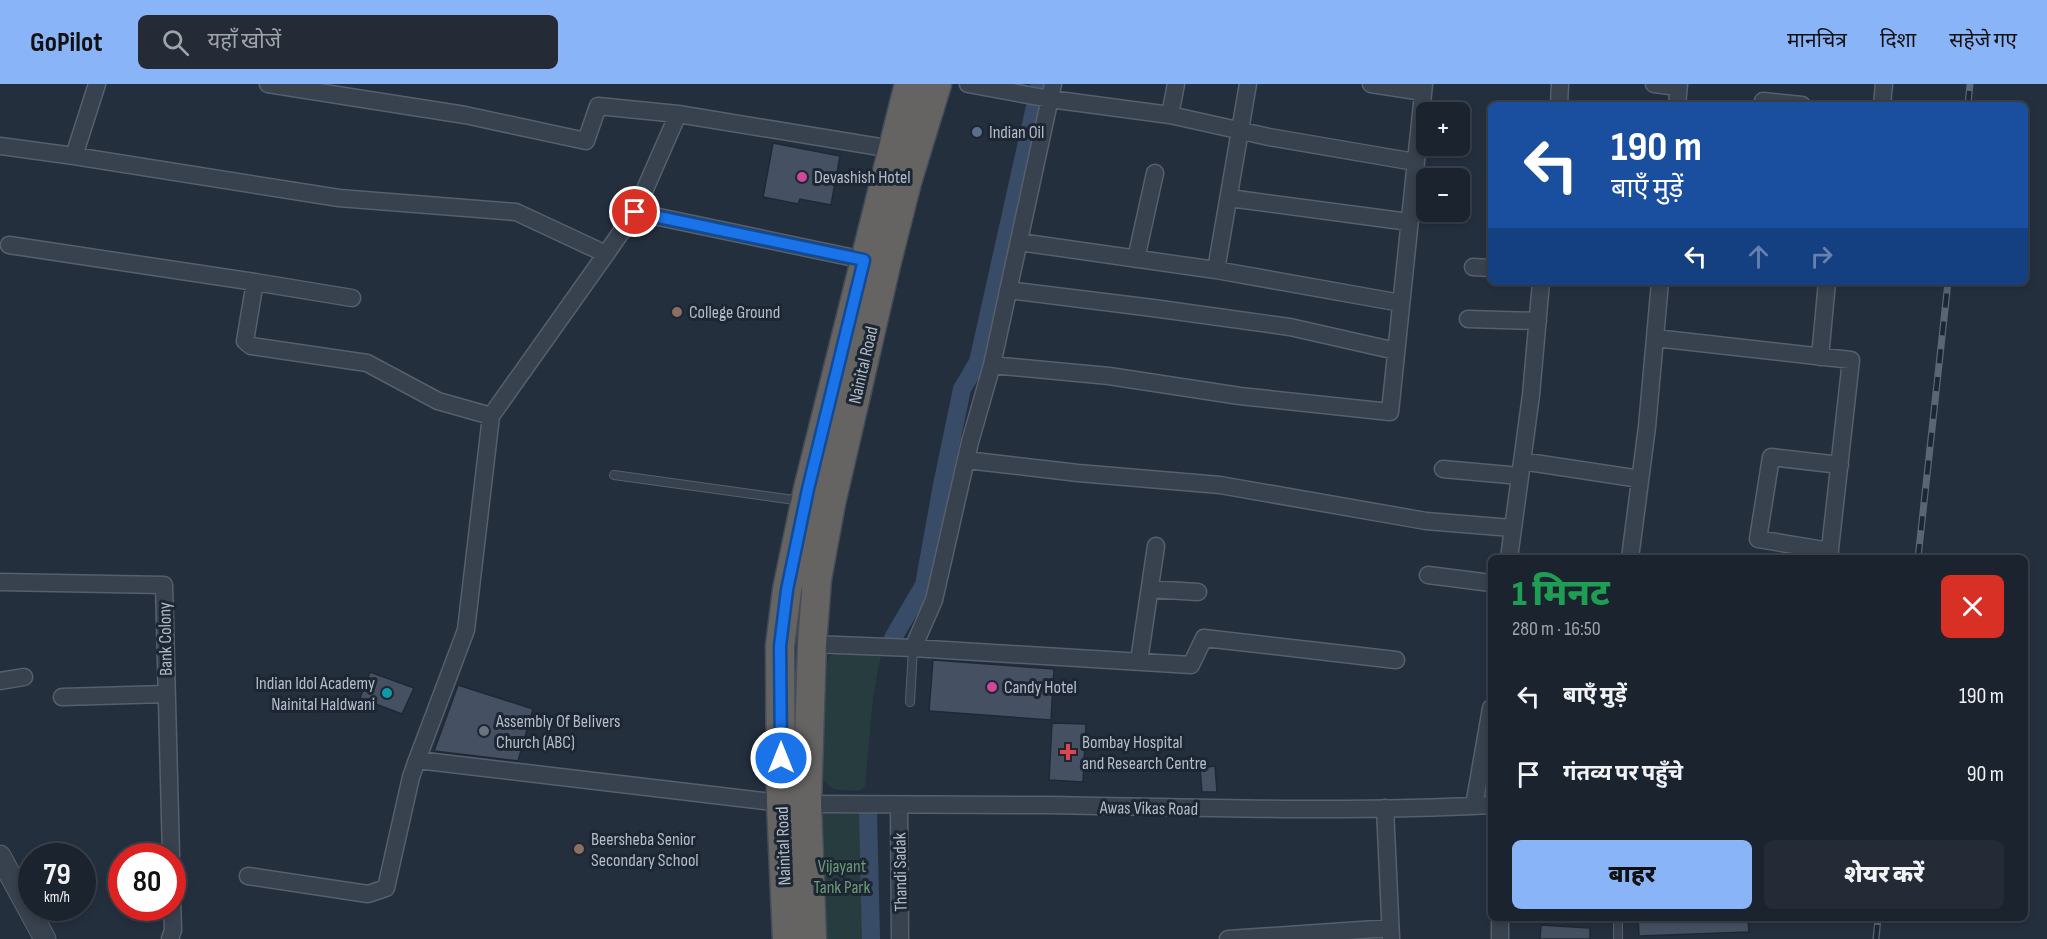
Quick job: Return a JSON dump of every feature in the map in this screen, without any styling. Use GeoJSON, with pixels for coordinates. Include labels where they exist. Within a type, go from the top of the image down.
{"type":"FeatureCollection","features":[{"type":"Feature","properties":{"kind":"highway","name":"Nainital Road"},"geometry":{"type":"LineString","coordinates":[[812,939],[794,803],[781,643],[787,590],[805,501],[909,84]]}},
{"type":"Feature","properties":{"kind":"highway","name":"Nainital Road"},"geometry":{"type":"LineString","coordinates":[[787,939],[794,803],[817,579],[831,503],[894,234],[937,84]]}},
{"type":"Feature","properties":{"kind":"highway"},"geometry":{"type":"LineString","coordinates":[[781,643],[812,644]]}},
{"type":"Feature","properties":{"kind":"street"},"geometry":{"type":"LineString","coordinates":[[74,156],[97,84]]}},
{"type":"Feature","properties":{"kind":"street"},"geometry":{"type":"LineString","coordinates":[[268,84],[465,115],[586,141],[598,106],[678,114],[892,149]]}},
{"type":"Feature","properties":{"kind":"street"},"geometry":{"type":"LineString","coordinates":[[968,84],[1170,115],[1269,137],[1415,162]]}},
{"type":"Feature","properties":{"kind":"street"},"geometry":{"type":"LineString","coordinates":[[1170,115],[1176,84]]}},
{"type":"Feature","properties":{"kind":"street"},"geometry":{"type":"LineString","coordinates":[[1216,270],[1248,84]]}},
{"type":"Feature","properties":{"kind":"street"},"geometry":{"type":"LineString","coordinates":[[992,365],[1109,376],[1240,396],[1390,412],[1423,88],[1371,84]]}},
{"type":"Feature","properties":{"kind":"street"},"geometry":{"type":"LineString","coordinates":[[1559,102],[1560,84]]}},
{"type":"Feature","properties":{"kind":"street"},"geometry":{"type":"LineString","coordinates":[[1654,84],[1679,86],[1677,102]]}},
{"type":"Feature","properties":{"kind":"street"},"geometry":{"type":"LineString","coordinates":[[1882,102],[1884,84]]}},
{"type":"Feature","properties":{"kind":"street"},"geometry":{"type":"LineString","coordinates":[[913,648],[934,600],[966,460],[992,365],[1019,242],[1044,94]]}},
{"type":"Feature","properties":{"kind":"street"},"geometry":{"type":"LineString","coordinates":[[1763,101],[1770,102]]}},
{"type":"Feature","properties":{"kind":"street"},"geometry":{"type":"LineString","coordinates":[[248,876],[368,894],[386,888],[411,777],[466,630],[491,416],[635,212],[678,114]]}},
{"type":"Feature","properties":{"kind":"street"},"geometry":{"type":"LineString","coordinates":[[0,146],[339,198],[516,212],[606,254]]}},
{"type":"Feature","properties":{"kind":"street"},"geometry":{"type":"LineString","coordinates":[[1136,259],[1155,173]]}},
{"type":"Feature","properties":{"kind":"street"},"geometry":{"type":"LineString","coordinates":[[1229,198],[1408,222]]}},
{"type":"Feature","properties":{"kind":"street"},"geometry":{"type":"LineString","coordinates":[[635,212],[864,260]]}},
{"type":"Feature","properties":{"kind":"street"},"geometry":{"type":"LineString","coordinates":[[1019,242],[1216,270],[1401,303]]}},
{"type":"Feature","properties":{"kind":"street"},"geometry":{"type":"LineString","coordinates":[[9,245],[352,298]]}},
{"type":"Feature","properties":{"kind":"street"},"geometry":{"type":"LineString","coordinates":[[1473,267],[1488,268]]}},
{"type":"Feature","properties":{"kind":"street"},"geometry":{"type":"LineString","coordinates":[[255,282],[245,341],[251,346],[367,363],[438,401],[491,416]]}},
{"type":"Feature","properties":{"kind":"street"},"geometry":{"type":"LineString","coordinates":[[1509,555],[1531,395],[1541,285]]}},
{"type":"Feature","properties":{"kind":"street"},"geometry":{"type":"LineString","coordinates":[[1630,555],[1660,285]]}},
{"type":"Feature","properties":{"kind":"street"},"geometry":{"type":"LineString","coordinates":[[1820,357],[1827,285]]}},
{"type":"Feature","properties":{"kind":"street"},"geometry":{"type":"LineString","coordinates":[[1008,290],[1290,327],[1396,351]]}},
{"type":"Feature","properties":{"kind":"street"},"geometry":{"type":"LineString","coordinates":[[1468,319],[1538,321]]}},
{"type":"Feature","properties":{"kind":"street"},"geometry":{"type":"LineString","coordinates":[[1655,338],[1851,360],[1829,554],[1758,539],[1771,457],[1839,465]]}},
{"type":"Feature","properties":{"kind":"street"},"geometry":{"type":"LineString","coordinates":[[966,460],[1078,473],[1220,485],[1426,521],[1512,528]]}},
{"type":"Feature","properties":{"kind":"street"},"geometry":{"type":"LineString","coordinates":[[1443,469],[1521,468],[1640,479]]}},
{"type":"Feature","properties":{"kind":"street"},"geometry":{"type":"LineString","coordinates":[[1140,661],[1156,546]]}},
{"type":"Feature","properties":{"kind":"street"},"geometry":{"type":"LineString","coordinates":[[1428,575],[1488,583]]}},
{"type":"Feature","properties":{"kind":"street","name":"Bank Colony"},"geometry":{"type":"LineString","coordinates":[[0,582],[164,585],[171,843]]}},
{"type":"Feature","properties":{"kind":"street"},"geometry":{"type":"LineString","coordinates":[[1150,590],[1198,592]]}},
{"type":"Feature","properties":{"kind":"street"},"geometry":{"type":"LineString","coordinates":[[812,644],[1191,665],[1204,638],[1396,660]]}},
{"type":"Feature","properties":{"kind":"street"},"geometry":{"type":"LineString","coordinates":[[0,681],[24,676]]}},
{"type":"Feature","properties":{"kind":"street"},"geometry":{"type":"LineString","coordinates":[[62,697],[166,694]]}},
{"type":"Feature","properties":{"kind":"street"},"geometry":{"type":"LineString","coordinates":[[1483,805],[1488,744]]}},
{"type":"Feature","properties":{"kind":"street","name":"Awas Vikas Road"},"geometry":{"type":"LineString","coordinates":[[417,760],[794,803],[1045,805],[1180,809],[1483,805]]}},
{"type":"Feature","properties":{"kind":"street","name":"Thandi Sadak"},"geometry":{"type":"LineString","coordinates":[[899,805],[900,939]]}},
{"type":"Feature","properties":{"kind":"street"},"geometry":{"type":"LineString","coordinates":[[1228,939],[1391,934],[1385,808]]}},
{"type":"Feature","properties":{"kind":"street"},"geometry":{"type":"LineString","coordinates":[[0,856],[45,939]]}},
{"type":"Feature","properties":{"kind":"street"},"geometry":{"type":"LineString","coordinates":[[170,939],[173,921]]}},
{"type":"Feature","properties":{"kind":"street"},"geometry":{"type":"LineString","coordinates":[[1500,921],[1500,939]]}},
{"type":"Feature","properties":{"kind":"lane"},"geometry":{"type":"LineString","coordinates":[[614,476],[805,501]]}},
{"type":"Feature","properties":{"kind":"lane"},"geometry":{"type":"LineString","coordinates":[[910,702],[913,648]]}},
{"type":"Feature","properties":{"kind":"lane"},"geometry":{"type":"LineString","coordinates":[[1618,921],[1618,939]]}},
{"type":"Feature","properties":{"kind":"green space"},"geometry":{"type":"Polygon","coordinates":[[[835,653],[881,655],[873,697],[865,786],[860,791],[834,788],[823,778],[827,664],[829,657],[835,653]]]}},
{"type":"Feature","properties":{"kind":"green space","name":"Vijayant Tank Park"},"geometry":{"type":"Polygon","coordinates":[[[819,814],[862,814],[864,939],[824,939],[819,814]]]}},
{"type":"Feature","properties":{"kind":"building","name":"Devashish Hotel"},"geometry":{"type":"Polygon","coordinates":[[[773,143],[840,156],[831,205],[800,199],[798,204],[763,197],[773,143]]]}},
{"type":"Feature","properties":{"kind":"building","name":"Candy Hotel"},"geometry":{"type":"Polygon","coordinates":[[[933,660],[1054,669],[1051,720],[929,711],[933,660]]]}},
{"type":"Feature","properties":{"kind":"building","name":"Indian Idol Academy Nainital Haldwani"},"geometry":{"type":"Polygon","coordinates":[[[370,672],[414,688],[402,714],[360,698],[370,672]]]}},
{"type":"Feature","properties":{"kind":"building","name":"Assembly Of Belivers Church (ABC)"},"geometry":{"type":"Polygon","coordinates":[[[458,685],[533,709],[518,761],[434,751],[458,685]]]}},
{"type":"Feature","properties":{"kind":"building"},"geometry":{"type":"Polygon","coordinates":[[[1052,723],[1086,724],[1083,782],[1049,780],[1052,723]]]}},
{"type":"Feature","properties":{"kind":"building"},"geometry":{"type":"Polygon","coordinates":[[[1215,766],[1217,792],[1202,792],[1200,768],[1215,766]]]}},
{"type":"Feature","properties":{"kind":"building"},"geometry":{"type":"Polygon","coordinates":[[[1638,921],[1748,921],[1749,932],[1639,936],[1638,921]]]}},
{"type":"Feature","properties":{"kind":"building"},"geometry":{"type":"Polygon","coordinates":[[[1541,925],[1590,928],[1590,939],[1540,939],[1541,925]]]}},
{"type":"Feature","properties":{"kind":"waterway"},"geometry":{"type":"LineString","coordinates":[[893,638],[924,585],[962,389],[978,362],[1040,84]]}},
{"type":"Feature","properties":{"kind":"waterway"},"geometry":{"type":"LineString","coordinates":[[868,813],[871,939]]}},
{"type":"Feature","properties":{"kind":"railway"},"geometry":{"type":"LineString","coordinates":[[1968,102],[1970,84]]}},
{"type":"Feature","properties":{"kind":"railway"},"geometry":{"type":"LineString","coordinates":[[1918,555],[1948,285]]}},
{"type":"Feature","properties":{"kind":"railway"},"geometry":{"type":"LineString","coordinates":[[1876,939],[1878,921]]}},
{"type":"Feature","properties":{"kind":"place","name":"Indian Oil"},"geometry":{"type":"Point","coordinates":[977,132]}},
{"type":"Feature","properties":{"kind":"place","name":"Devashish Hotel"},"geometry":{"type":"Point","coordinates":[802,177]}},
{"type":"Feature","properties":{"kind":"place","name":"College Ground"},"geometry":{"type":"Point","coordinates":[677,312]}},
{"type":"Feature","properties":{"kind":"place","name":"Candy Hotel"},"geometry":{"type":"Point","coordinates":[992,687]}},
{"type":"Feature","properties":{"kind":"place","name":"Indian Idol Academy Nainital Haldwani"},"geometry":{"type":"Point","coordinates":[387,693]}},
{"type":"Feature","properties":{"kind":"place","name":"Assembly Of Belivers Church (ABC)"},"geometry":{"type":"Point","coordinates":[484,731]}},
{"type":"Feature","properties":{"kind":"place","name":"Bombay Hospital and Research Centre"},"geometry":{"type":"Point","coordinates":[1068,752]}},
{"type":"Feature","properties":{"kind":"place","name":"Beersheba Senior Secondary School"},"geometry":{"type":"Point","coordinates":[579,849]}},
{"type":"Feature","properties":{"kind":"route"},"geometry":{"type":"LineString","coordinates":[[635,212],[864,260],[808,489],[787,590],[780,646],[781,758]]}}]}
